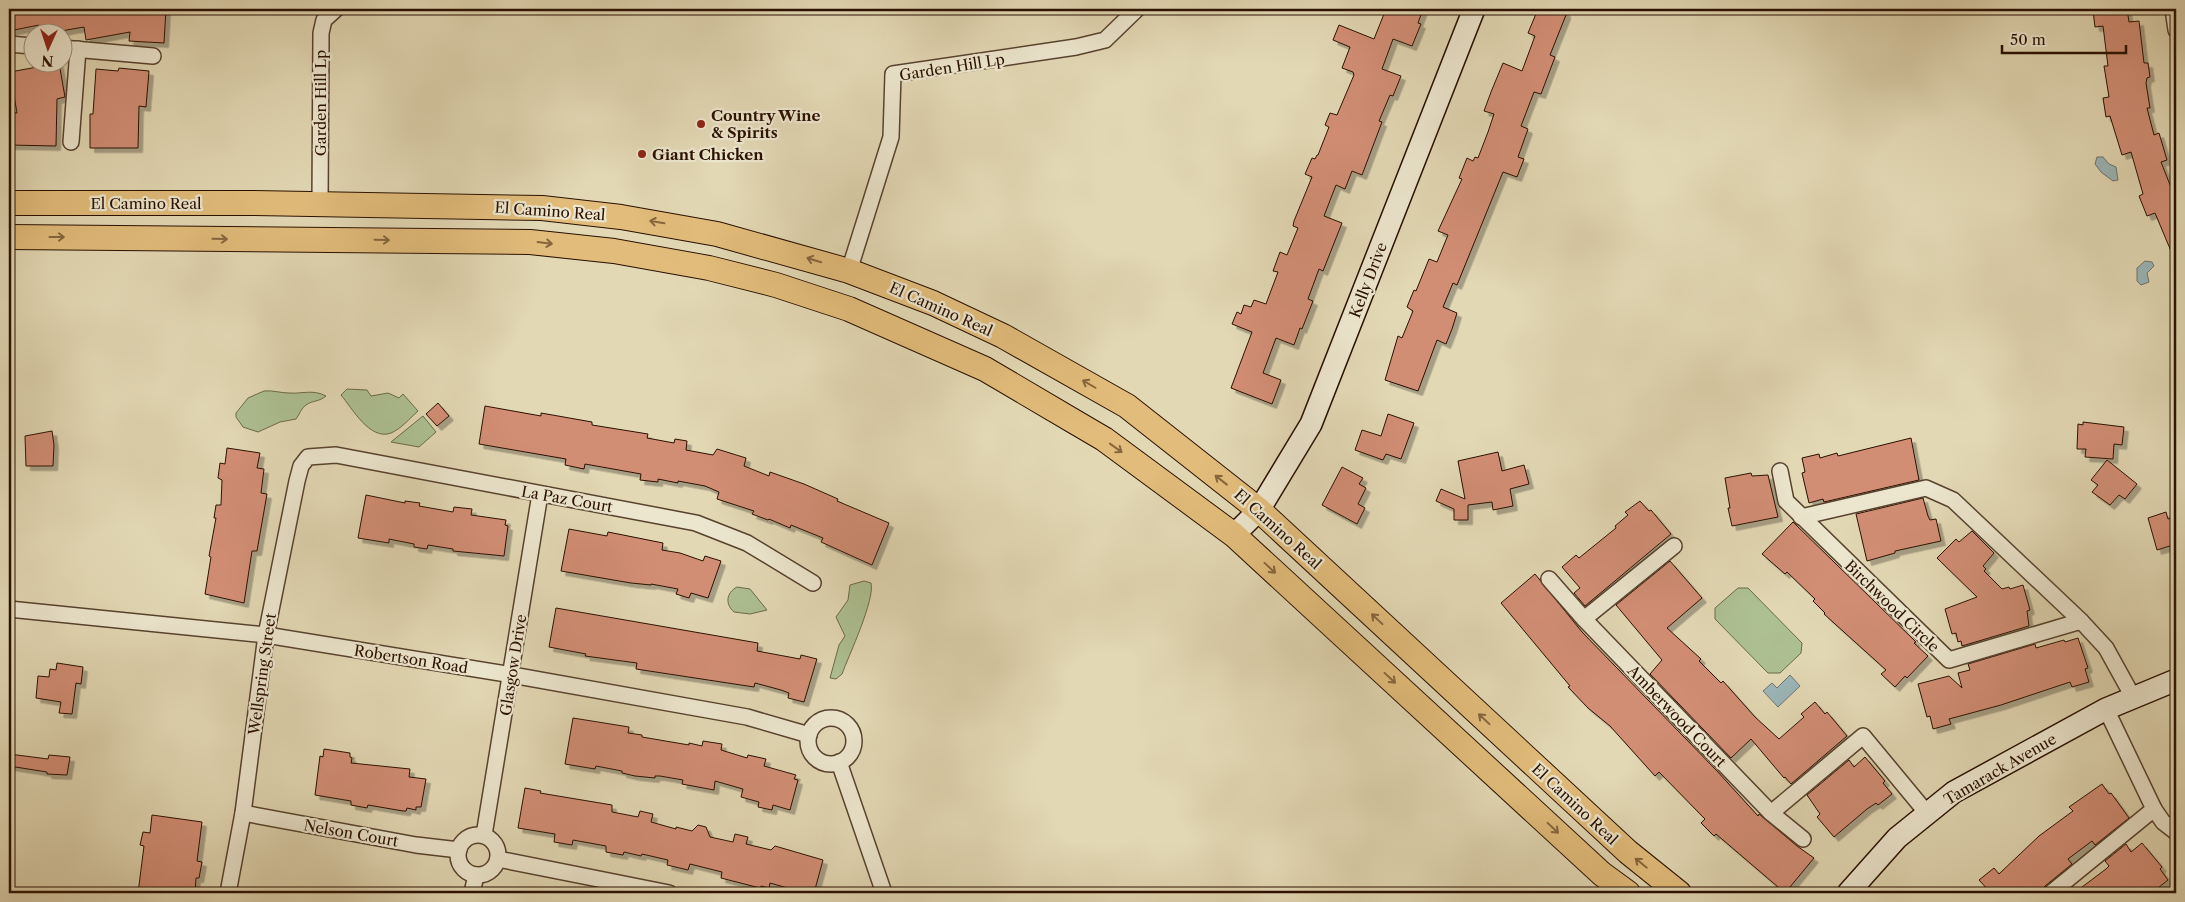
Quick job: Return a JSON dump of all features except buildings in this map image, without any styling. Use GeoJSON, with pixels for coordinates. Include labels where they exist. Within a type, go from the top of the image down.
{"type":"FeatureCollection","features":[{"type":"Feature","properties":{"kind":"main road","name":"El Camino Real"},"geometry":{"type":"LineString","coordinates":[[9,203],[320,204],[542,208],[621,217],[717,234],[849,271],[933,303],[1003,336],[1127,406],[1259,510],[1628,852],[1679,893]]}},
{"type":"Feature","properties":{"kind":"main road"},"geometry":{"type":"LineString","coordinates":[[9,237],[530,242],[614,251],[709,268],[776,284],[849,309],[985,369],[1104,439],[1234,535],[1588,861],[1628,893]]}},
{"type":"Feature","properties":{"kind":"street","name":"Garden Hill Lp"},"geometry":{"type":"LineString","coordinates":[[320,204],[321,33],[324,20],[336,9]]}},
{"type":"Feature","properties":{"kind":"street","name":"Garden Hill Lp"},"geometry":{"type":"LineString","coordinates":[[849,271],[891,137],[893,74],[1076,48],[1105,40],[1137,9]]}},
{"type":"Feature","properties":{"kind":"street","name":"Kelly Drive"},"geometry":{"type":"LineString","coordinates":[[1234,535],[1259,510],[1311,424],[1474,9]]}},
{"type":"Feature","properties":{"kind":"street"},"geometry":{"type":"LineString","coordinates":[[2173,9],[2176,30]]}},
{"type":"Feature","properties":{"kind":"street"},"geometry":{"type":"LineString","coordinates":[[9,44],[22,45]]}},
{"type":"Feature","properties":{"kind":"street"},"geometry":{"type":"LineString","coordinates":[[72,49],[153,56]]}},
{"type":"Feature","properties":{"kind":"street"},"geometry":{"type":"LineString","coordinates":[[71,142],[78,49]]}},
{"type":"Feature","properties":{"kind":"street","name":"La Paz Court"},"geometry":{"type":"LineString","coordinates":[[308,457],[336,455],[696,523],[747,543],[813,583]]}},
{"type":"Feature","properties":{"kind":"street","name":"Wellspring Street"},"geometry":{"type":"LineString","coordinates":[[228,893],[243,813],[266,635],[297,481],[302,466],[308,457]]}},
{"type":"Feature","properties":{"kind":"street","name":"Birchwood Circle"},"geometry":{"type":"LineString","coordinates":[[1780,471],[1786,501],[1800,517],[1948,660],[2082,621]]}},
{"type":"Feature","properties":{"kind":"street"},"geometry":{"type":"LineString","coordinates":[[1800,517],[1926,488],[1953,500],[2082,621],[2106,648],[2134,698]]}},
{"type":"Feature","properties":{"kind":"street","name":"Glasgow Drive"},"geometry":{"type":"LineString","coordinates":[[484,835],[512,675],[540,494]]}},
{"type":"Feature","properties":{"kind":"street"},"geometry":{"type":"LineString","coordinates":[[1584,619],[1674,546]]}},
{"type":"Feature","properties":{"kind":"street","name":"Amberwood Court"},"geometry":{"type":"LineString","coordinates":[[1549,578],[1584,619],[1771,813],[1803,839]]}},
{"type":"Feature","properties":{"kind":"street","name":"Robertson Road"},"geometry":{"type":"LineString","coordinates":[[9,609],[266,635],[512,675],[748,717],[809,735]]}},
{"type":"Feature","properties":{"kind":"street","name":"Tamarack Avenue"},"geometry":{"type":"LineString","coordinates":[[1848,893],[1897,838],[1926,812],[1954,792],[2106,709],[2176,680]]}},
{"type":"Feature","properties":{"kind":"street"},"geometry":{"type":"LineString","coordinates":[[2106,709],[2154,808],[2163,822],[2176,832]]}},
{"type":"Feature","properties":{"kind":"street"},"geometry":{"type":"LineString","coordinates":[[835,718],[848,726],[852,732],[853,746],[850,753],[839,762],[832,764],[817,759],[809,747],[809,735],[814,725],[835,718]]}},
{"type":"Feature","properties":{"kind":"street"},"geometry":{"type":"LineString","coordinates":[[1771,813],[1863,736],[1926,812]]}},
{"type":"Feature","properties":{"kind":"street"},"geometry":{"type":"LineString","coordinates":[[839,762],[884,893]]}},
{"type":"Feature","properties":{"kind":"street"},"geometry":{"type":"LineString","coordinates":[[2051,893],[2154,808]]}},
{"type":"Feature","properties":{"kind":"street","name":"Nelson Court"},"geometry":{"type":"LineString","coordinates":[[243,813],[458,850]]}},
{"type":"Feature","properties":{"kind":"street"},"geometry":{"type":"LineString","coordinates":[[472,835],[484,835],[496,844],[498,859],[494,868],[489,872],[476,875],[469,873],[460,863],[458,850],[466,838],[472,835]]}},
{"type":"Feature","properties":{"kind":"street"},"geometry":{"type":"LineString","coordinates":[[498,859],[669,893]]}},
{"type":"Feature","properties":{"kind":"street"},"geometry":{"type":"LineString","coordinates":[[472,893],[476,875]]}},
{"type":"Feature","properties":{"kind":"green space"},"geometry":{"type":"Polygon","coordinates":[[[347,389],[367,390],[371,396],[388,393],[399,398],[403,394],[418,411],[402,426],[391,433],[383,434],[376,432],[362,422],[341,395],[347,389]]]}},
{"type":"Feature","properties":{"kind":"green space"},"geometry":{"type":"Polygon","coordinates":[[[264,391],[286,393],[312,392],[326,396],[304,406],[296,419],[280,422],[258,432],[243,427],[236,417],[236,413],[248,398],[264,391]]]}},
{"type":"Feature","properties":{"kind":"green space"},"geometry":{"type":"Polygon","coordinates":[[[423,416],[436,432],[419,447],[391,442],[423,416]]]}},
{"type":"Feature","properties":{"kind":"green space"},"geometry":{"type":"Polygon","coordinates":[[[864,581],[871,583],[869,602],[865,614],[842,674],[836,679],[830,678],[839,645],[845,636],[836,617],[848,600],[850,585],[864,581]]]}},
{"type":"Feature","properties":{"kind":"green space"},"geometry":{"type":"Polygon","coordinates":[[[737,587],[750,589],[767,610],[750,614],[734,612],[729,606],[728,599],[733,589],[737,587]]]}},
{"type":"Feature","properties":{"kind":"green space"},"geometry":{"type":"Polygon","coordinates":[[[1738,588],[1748,588],[1802,643],[1801,653],[1780,673],[1768,673],[1715,619],[1715,608],[1738,588]]]}},
{"type":"Feature","properties":{"kind":"water"},"geometry":{"type":"Polygon","coordinates":[[[2097,157],[2103,157],[2109,164],[2116,167],[2118,180],[2113,181],[2101,172],[2095,164],[2097,157]]]}},
{"type":"Feature","properties":{"kind":"water"},"geometry":{"type":"Polygon","coordinates":[[[2145,261],[2152,262],[2154,266],[2147,273],[2149,282],[2141,285],[2137,281],[2137,268],[2145,261]]]}},
{"type":"Feature","properties":{"kind":"water"},"geometry":{"type":"Polygon","coordinates":[[[1790,675],[1800,686],[1778,707],[1763,691],[1772,683],[1777,688],[1790,675]]]}},
{"type":"Feature","properties":{"kind":"place","name":"Country Wine & Spirits"},"geometry":{"type":"Point","coordinates":[701,124]}},
{"type":"Feature","properties":{"kind":"place","name":"Giant Chicken"},"geometry":{"type":"Point","coordinates":[642,154]}}]}
